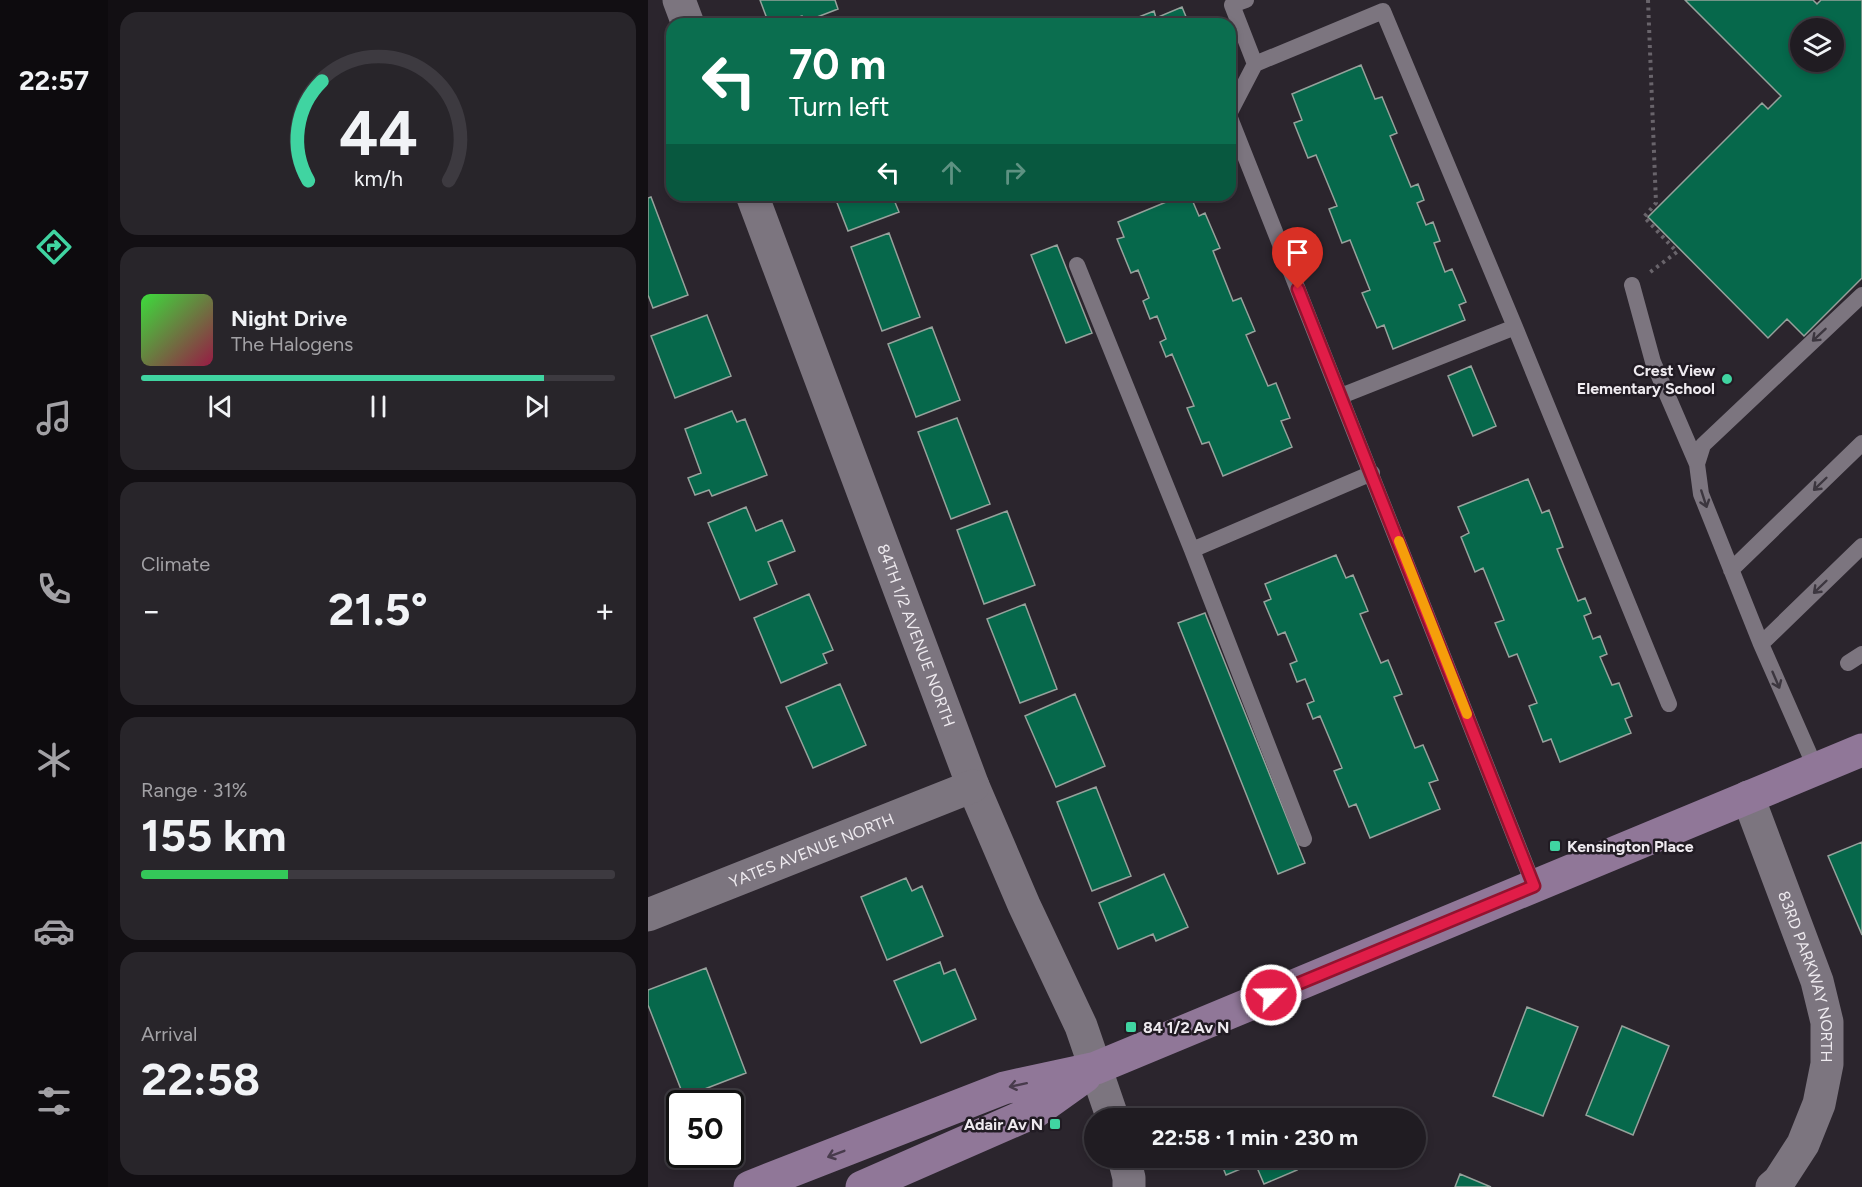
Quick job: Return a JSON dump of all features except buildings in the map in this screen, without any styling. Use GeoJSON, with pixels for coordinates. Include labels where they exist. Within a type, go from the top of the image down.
{"type":"FeatureCollection","features":[{"type":"Feature","properties":{"kind":"main road"},"geometry":{"type":"LineString","coordinates":[[750,1187],[1004,1088],[1096,1068],[1862,750]]}},
{"type":"Feature","properties":{"kind":"main road"},"geometry":{"type":"LineString","coordinates":[[862,1187],[1036,1111],[1096,1068]]}},
{"type":"Feature","properties":{"kind":"street"},"geometry":{"type":"LineString","coordinates":[[679,0],[686,18]]}},
{"type":"Feature","properties":{"kind":"street","name":"84TH 1/2 AVENUE NORTH"},"geometry":{"type":"LineString","coordinates":[[754,201],[973,786],[1020,895],[1081,1026],[1109,1108]]}},
{"type":"Feature","properties":{"kind":"street","name":"YATES AVENUE NORTH"},"geometry":{"type":"LineString","coordinates":[[648,915],[973,786]]}},
{"type":"Feature","properties":{"kind":"street","name":"83RD PARKWAY NORTH"},"geometry":{"type":"LineString","coordinates":[[1748,797],[1817,981],[1827,1022],[1827,1064],[1819,1104],[1803,1144],[1772,1187]]}},
{"type":"Feature","properties":{"kind":"street"},"geometry":{"type":"LineString","coordinates":[[1126,1168],[1129,1187]]}},
{"type":"Feature","properties":{"kind":"lane"},"geometry":{"type":"LineString","coordinates":[[1246,0],[1232,5],[1256,64]]}},
{"type":"Feature","properties":{"kind":"lane"},"geometry":{"type":"LineString","coordinates":[[1236,101],[1256,64],[1380,5],[1669,704]]}},
{"type":"Feature","properties":{"kind":"lane"},"geometry":{"type":"LineString","coordinates":[[1236,133],[1534,886]]}},
{"type":"Feature","properties":{"kind":"lane"},"geometry":{"type":"LineString","coordinates":[[1077,265],[1192,550],[1304,839]]}},
{"type":"Feature","properties":{"kind":"lane"},"geometry":{"type":"LineString","coordinates":[[1632,285],[1653,362],[1697,464],[1701,494],[1761,644],[1816,769]]}},
{"type":"Feature","properties":{"kind":"lane"},"geometry":{"type":"LineString","coordinates":[[1697,464],[1703,445],[1862,295]]}},
{"type":"Feature","properties":{"kind":"lane"},"geometry":{"type":"LineString","coordinates":[[1341,396],[1515,327]]}},
{"type":"Feature","properties":{"kind":"lane"},"geometry":{"type":"LineString","coordinates":[[1731,570],[1862,443]]}},
{"type":"Feature","properties":{"kind":"lane"},"geometry":{"type":"LineString","coordinates":[[1192,550],[1372,473]]}},
{"type":"Feature","properties":{"kind":"lane"},"geometry":{"type":"LineString","coordinates":[[1761,644],[1862,546]]}},
{"type":"Feature","properties":{"kind":"path"},"geometry":{"type":"LineString","coordinates":[[1632,285],[1677,252],[1644,217],[1656,203],[1648,0]]}},
{"type":"Feature","properties":{"kind":"slow traffic"},"geometry":{"type":"LineString","coordinates":[[1399,541],[1467,714]]}},
{"type":"Feature","properties":{"kind":"place","name":"Crest View Elementary School"},"geometry":{"type":"Point","coordinates":[1727,379]}},
{"type":"Feature","properties":{"kind":"place","name":"Kensington Place"},"geometry":{"type":"Point","coordinates":[1555,846]}},
{"type":"Feature","properties":{"kind":"place","name":"84 1/2 Av N"},"geometry":{"type":"Point","coordinates":[1131,1027]}},
{"type":"Feature","properties":{"kind":"place","name":"Adair Av N"},"geometry":{"type":"Point","coordinates":[1055,1124]}},
{"type":"Feature","properties":{"kind":"route"},"geometry":{"type":"LineString","coordinates":[[1271,995],[1534,886],[1298,289]]}}]}
